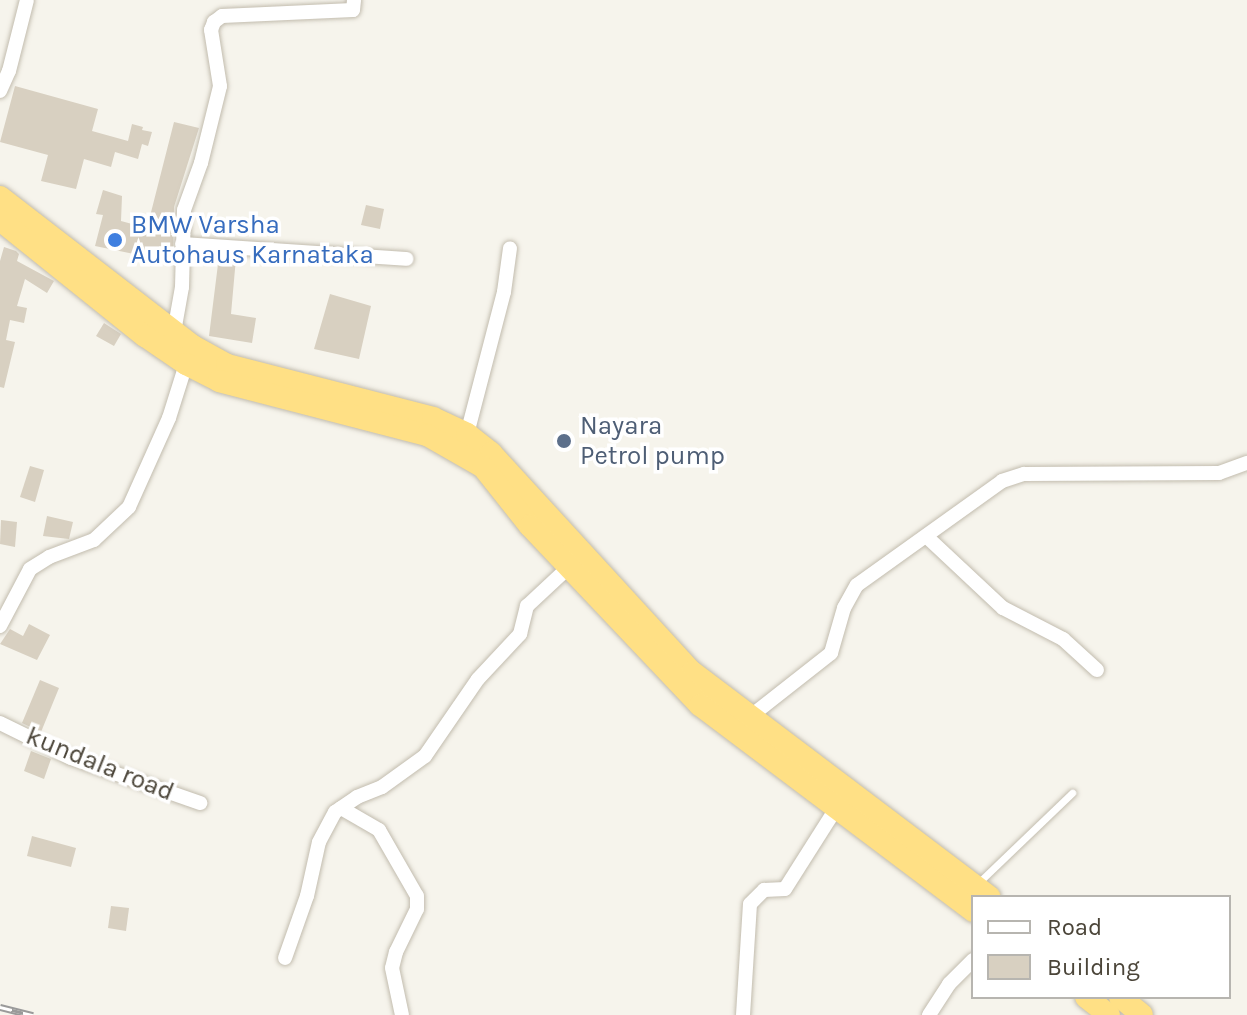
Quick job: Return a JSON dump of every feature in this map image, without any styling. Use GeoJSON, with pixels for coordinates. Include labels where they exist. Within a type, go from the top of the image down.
{"type":"FeatureCollection","features":[{"type":"Feature","properties":{"kind":"highway"},"geometry":{"type":"LineString","coordinates":[[0,197],[174,332],[227,365],[433,418],[467,434],[491,453],[692,672],[982,892]]}},
{"type":"Feature","properties":{"kind":"highway"},"geometry":{"type":"LineString","coordinates":[[0,220],[186,364],[219,381],[253,393],[427,435],[483,467],[569,567],[700,705],[971,909]]}},
{"type":"Feature","properties":{"kind":"highway"},"geometry":{"type":"LineString","coordinates":[[1089,999],[1109,1015]]}},
{"type":"Feature","properties":{"kind":"highway"},"geometry":{"type":"LineString","coordinates":[[1122,999],[1142,1015]]}},
{"type":"Feature","properties":{"kind":"street"},"geometry":{"type":"LineString","coordinates":[[0,91],[9,71],[27,0]]}},
{"type":"Feature","properties":{"kind":"street"},"geometry":{"type":"LineString","coordinates":[[174,332],[182,287],[184,210],[201,163],[220,86],[211,30],[214,22],[222,16],[353,10],[354,0]]}},
{"type":"Feature","properties":{"kind":"street"},"geometry":{"type":"LineString","coordinates":[[182,244],[406,259]]}},
{"type":"Feature","properties":{"kind":"street"},"geometry":{"type":"LineString","coordinates":[[467,434],[504,292],[510,248]]}},
{"type":"Feature","properties":{"kind":"street"},"geometry":{"type":"LineString","coordinates":[[0,626],[30,569],[49,557],[94,540],[129,507],[169,418],[173,394],[186,364]]}},
{"type":"Feature","properties":{"kind":"street"},"geometry":{"type":"LineString","coordinates":[[751,716],[831,653],[839,637],[844,608],[857,585],[1002,481],[1024,474],[1219,473],[1247,463]]}},
{"type":"Feature","properties":{"kind":"street"},"geometry":{"type":"LineString","coordinates":[[927,537],[1003,608],[1063,639],[1097,670]]}},
{"type":"Feature","properties":{"kind":"street"},"geometry":{"type":"LineString","coordinates":[[285,958],[307,896],[319,842],[341,808],[382,787],[425,756],[478,679],[520,634],[527,606],[569,567]]}},
{"type":"Feature","properties":{"kind":"street","name":"kundala road"},"geometry":{"type":"LineString","coordinates":[[0,723],[71,758],[200,803]]}},
{"type":"Feature","properties":{"kind":"street"},"geometry":{"type":"LineString","coordinates":[[743,1015],[750,904],[764,890],[785,889],[837,807]]}},
{"type":"Feature","properties":{"kind":"street"},"geometry":{"type":"LineString","coordinates":[[341,808],[379,830],[417,896],[417,909],[396,952],[392,968],[402,1015]]}},
{"type":"Feature","properties":{"kind":"street"},"geometry":{"type":"LineString","coordinates":[[929,1015],[949,984],[971,962]]}},
{"type":"Feature","properties":{"kind":"lane"},"geometry":{"type":"LineString","coordinates":[[982,892],[1072,793]]}},
{"type":"Feature","properties":{"kind":"building"},"geometry":{"type":"Polygon","coordinates":[[[15,86],[98,109],[92,131],[128,141],[132,124],[143,127],[142,130],[152,132],[148,146],[142,144],[138,159],[115,152],[111,167],[84,159],[76,189],[41,181],[48,155],[0,142],[15,86]]]}},
{"type":"Feature","properties":{"kind":"building"},"geometry":{"type":"Polygon","coordinates":[[[174,122],[199,128],[174,207],[173,262],[95,246],[103,215],[96,214],[103,190],[122,196],[121,221],[147,228],[174,122]]]}},
{"type":"Feature","properties":{"kind":"building"},"geometry":{"type":"Polygon","coordinates":[[[366,205],[384,209],[380,229],[361,225],[366,205]]]}},
{"type":"Feature","properties":{"kind":"building"},"geometry":{"type":"Polygon","coordinates":[[[4,247],[19,254],[17,261],[54,281],[47,293],[25,279],[17,306],[27,308],[24,323],[10,320],[6,340],[15,342],[4,388],[0,387],[0,261],[4,247]]]}},
{"type":"Feature","properties":{"kind":"building"},"geometry":{"type":"Polygon","coordinates":[[[219,256],[236,258],[231,314],[256,318],[252,343],[209,336],[219,256]]]}},
{"type":"Feature","properties":{"kind":"building"},"geometry":{"type":"Polygon","coordinates":[[[330,294],[371,306],[359,359],[314,349],[330,294]]]}},
{"type":"Feature","properties":{"kind":"building"},"geometry":{"type":"Polygon","coordinates":[[[104,323],[121,334],[114,346],[96,336],[104,323]]]}},
{"type":"Feature","properties":{"kind":"building"},"geometry":{"type":"Polygon","coordinates":[[[30,466],[44,470],[35,502],[20,497],[30,466]]]}},
{"type":"Feature","properties":{"kind":"building"},"geometry":{"type":"Polygon","coordinates":[[[47,516],[73,522],[69,539],[43,536],[47,516]]]}},
{"type":"Feature","properties":{"kind":"building"},"geometry":{"type":"Polygon","coordinates":[[[1,520],[17,522],[15,547],[0,544],[1,520]]]}},
{"type":"Feature","properties":{"kind":"building"},"geometry":{"type":"Polygon","coordinates":[[[29,624],[50,635],[37,660],[0,644],[10,629],[23,636],[29,624]]]}},
{"type":"Feature","properties":{"kind":"building"},"geometry":{"type":"Polygon","coordinates":[[[40,680],[59,688],[41,732],[22,723],[40,680]]]}},
{"type":"Feature","properties":{"kind":"building"},"geometry":{"type":"Polygon","coordinates":[[[31,751],[51,759],[44,779],[24,771],[31,751]]]}},
{"type":"Feature","properties":{"kind":"building"},"geometry":{"type":"Polygon","coordinates":[[[32,836],[76,848],[71,867],[27,856],[32,836]]]}},
{"type":"Feature","properties":{"kind":"building"},"geometry":{"type":"Polygon","coordinates":[[[111,906],[129,908],[126,931],[108,928],[111,906]]]}},
{"type":"Feature","properties":{"kind":"railway"},"geometry":{"type":"LineString","coordinates":[[0,1007],[33,1015]]}},
{"type":"Feature","properties":{"kind":"place","name":"BMW Varsha Autohaus Karnataka"},"geometry":{"type":"Point","coordinates":[115,240]}},
{"type":"Feature","properties":{"kind":"place","name":"Nayara Petrol pump"},"geometry":{"type":"Point","coordinates":[564,441]}}]}
